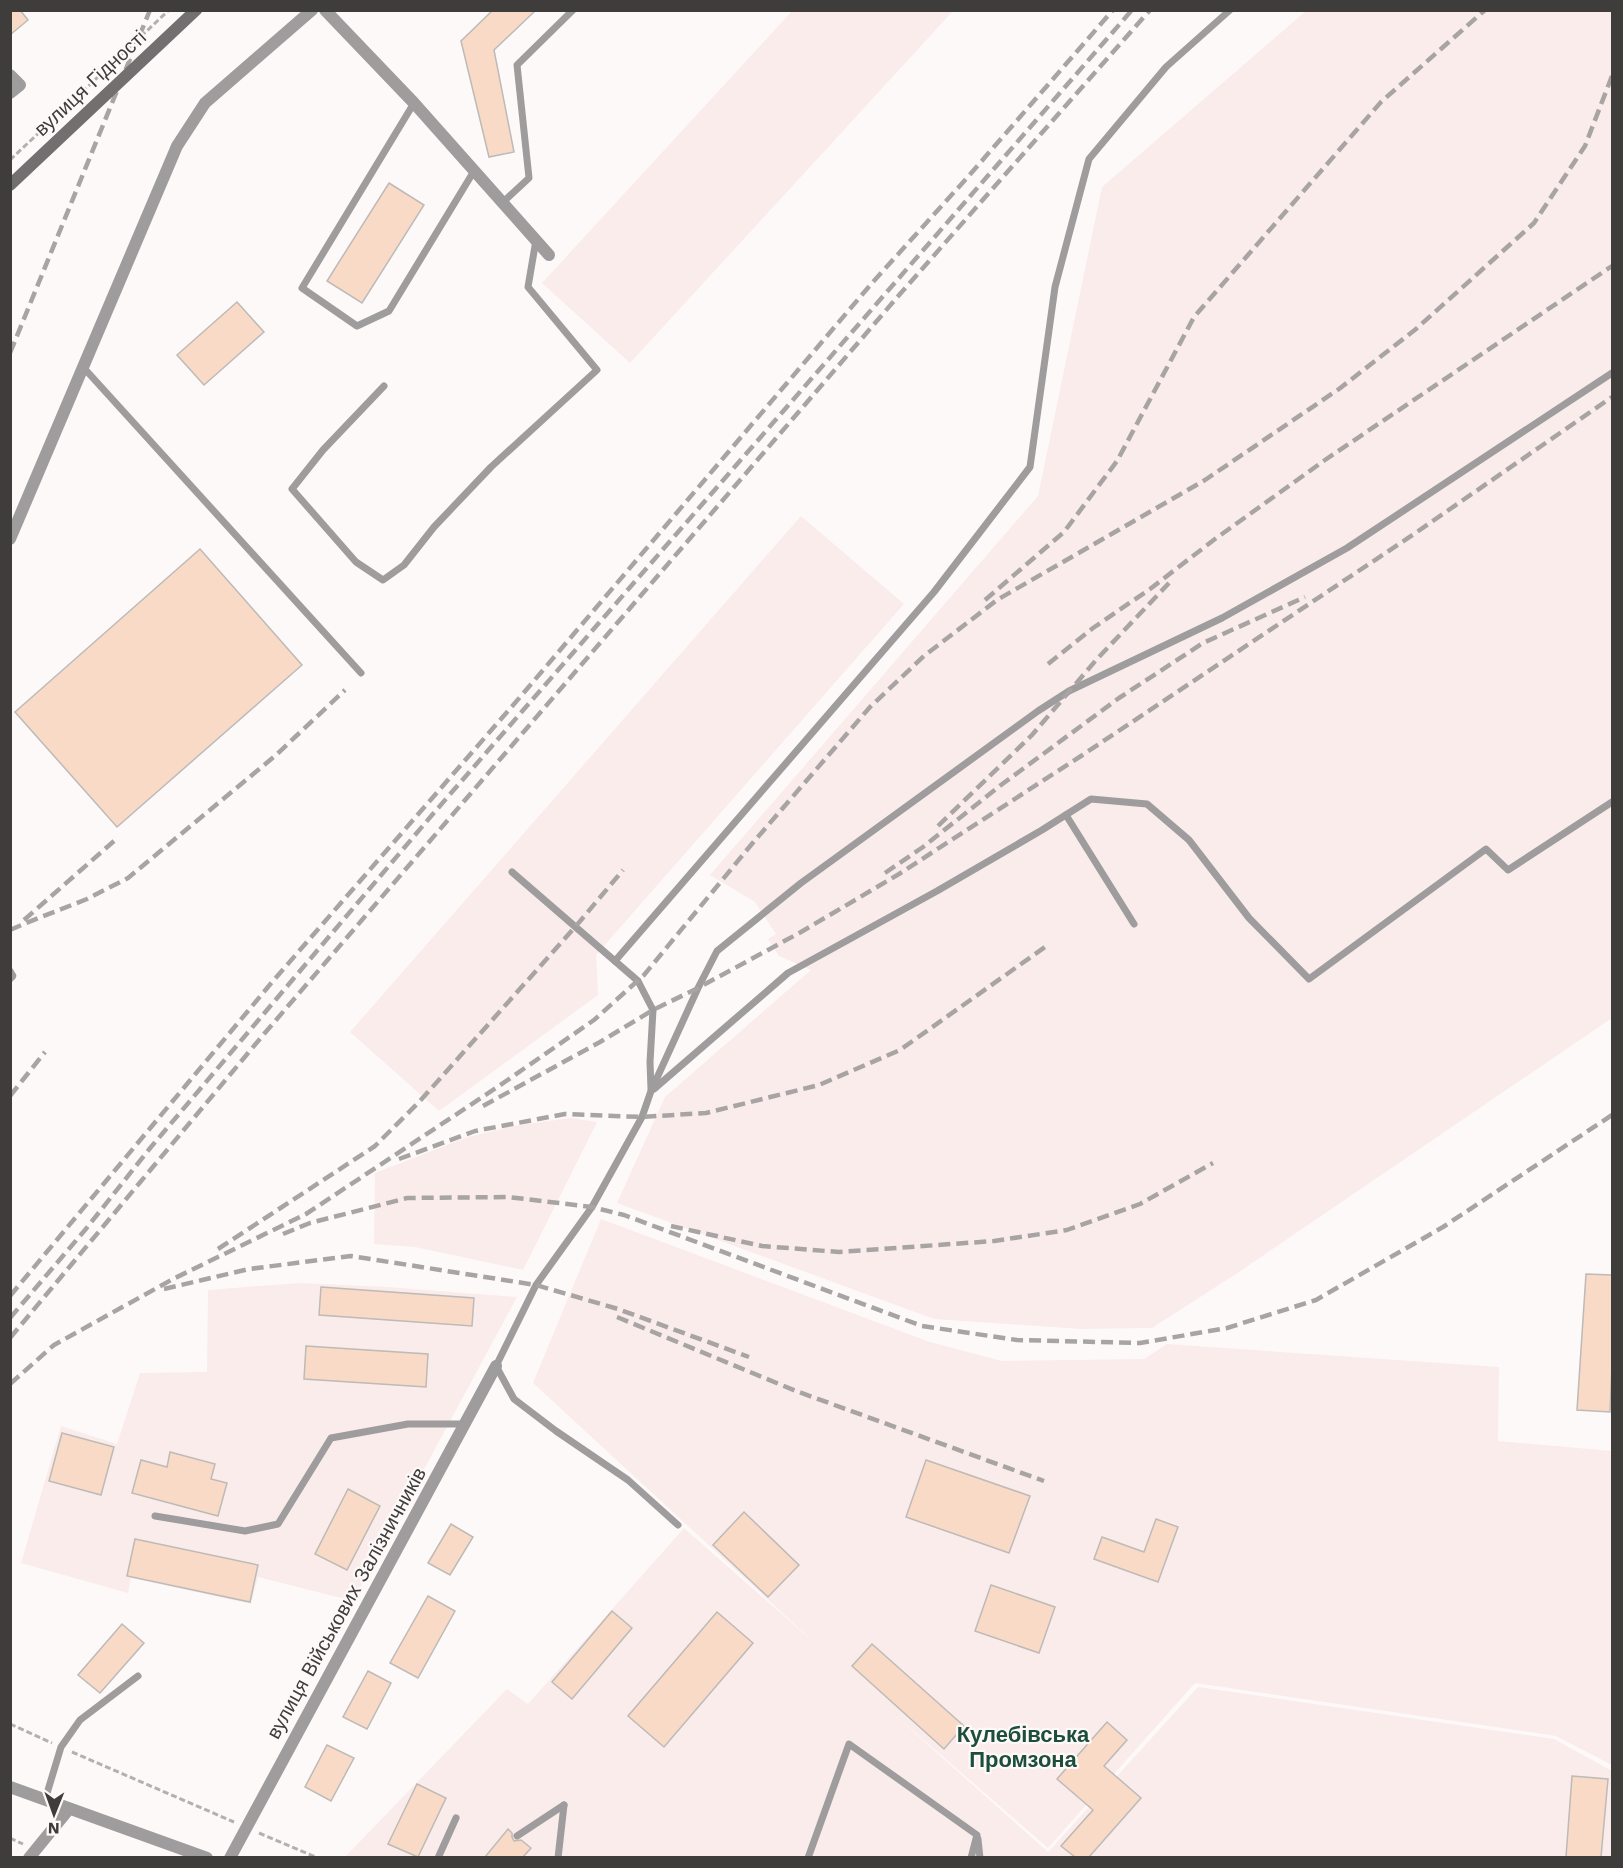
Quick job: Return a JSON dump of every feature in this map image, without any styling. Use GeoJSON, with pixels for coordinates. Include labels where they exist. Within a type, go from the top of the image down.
{"type":"FeatureCollection","features":[{"type":"Feature","properties":{"kind":"main road","name":"вулиця Гідності"},"geometry":{"type":"LineString","coordinates":[[10,185],[196,10]]}},
{"type":"Feature","properties":{"kind":"street"},"geometry":{"type":"LineString","coordinates":[[10,539],[177,146],[205,103],[312,10]]}},
{"type":"Feature","properties":{"kind":"street"},"geometry":{"type":"LineString","coordinates":[[325,10],[414,103],[549,255]]}},
{"type":"Feature","properties":{"kind":"street"},"geometry":{"type":"LineString","coordinates":[[10,75],[20,85],[10,93]]}},
{"type":"Feature","properties":{"kind":"street","name":"вулиця Військових Залізничників"},"geometry":{"type":"LineString","coordinates":[[230,1857],[496,1366]]}},
{"type":"Feature","properties":{"kind":"street"},"geometry":{"type":"LineString","coordinates":[[10,1787],[207,1857]]}},
{"type":"Feature","properties":{"kind":"street"},"geometry":{"type":"LineString","coordinates":[[29,1857],[69,1809]]}},
{"type":"Feature","properties":{"kind":"lane"},"geometry":{"type":"LineString","coordinates":[[502,202],[529,178],[517,65],[573,10]]}},
{"type":"Feature","properties":{"kind":"lane"},"geometry":{"type":"LineString","coordinates":[[615,961],[934,592],[1030,467],[1054,286],[1089,159],[1166,67],[1230,10]]}},
{"type":"Feature","properties":{"kind":"lane"},"geometry":{"type":"LineString","coordinates":[[414,103],[302,288],[357,326],[389,311],[474,171]]}},
{"type":"Feature","properties":{"kind":"lane"},"geometry":{"type":"LineString","coordinates":[[384,386],[323,450],[292,489],[357,562],[383,580],[404,565],[434,527],[491,467],[597,370],[528,287],[536,240]]}},
{"type":"Feature","properties":{"kind":"lane"},"geometry":{"type":"LineString","coordinates":[[83,367],[361,673]]}},
{"type":"Feature","properties":{"kind":"lane"},"geometry":{"type":"LineString","coordinates":[[678,1525],[627,1480],[556,1431],[514,1398],[496,1366],[536,1285],[592,1207],[642,1117],[651,1091],[717,951],[801,883],[1038,711],[1070,691],[1222,618],[1347,548],[1612,373]]}},
{"type":"Feature","properties":{"kind":"lane"},"geometry":{"type":"LineString","coordinates":[[651,1091],[788,973],[937,891],[1091,799],[1147,804],[1189,840],[1249,918],[1309,979],[1486,849],[1508,870],[1612,802]]}},
{"type":"Feature","properties":{"kind":"lane"},"geometry":{"type":"LineString","coordinates":[[1066,815],[1134,924]]}},
{"type":"Feature","properties":{"kind":"lane"},"geometry":{"type":"LineString","coordinates":[[512,872],[638,981],[653,1010],[651,1091]]}},
{"type":"Feature","properties":{"kind":"lane"},"geometry":{"type":"LineString","coordinates":[[10,971],[13,976],[10,979]]}},
{"type":"Feature","properties":{"kind":"lane"},"geometry":{"type":"LineString","coordinates":[[155,1516],[245,1531],[278,1524],[331,1438],[408,1424],[466,1424]]}},
{"type":"Feature","properties":{"kind":"lane"},"geometry":{"type":"LineString","coordinates":[[45,1800],[61,1747],[80,1720],[138,1676]]}},
{"type":"Feature","properties":{"kind":"lane"},"geometry":{"type":"LineString","coordinates":[[808,1857],[849,1744],[977,1835],[980,1857]]}},
{"type":"Feature","properties":{"kind":"lane"},"geometry":{"type":"LineString","coordinates":[[517,1836],[564,1806],[558,1857]]}},
{"type":"Feature","properties":{"kind":"lane"},"geometry":{"type":"LineString","coordinates":[[438,1857],[456,1818]]}},
{"type":"Feature","properties":{"kind":"lane"},"geometry":{"type":"LineString","coordinates":[[971,1857],[977,1835]]}},
{"type":"Feature","properties":{"kind":"path"},"geometry":{"type":"LineString","coordinates":[[10,160],[169,10]]}},
{"type":"Feature","properties":{"kind":"path"},"geometry":{"type":"LineString","coordinates":[[10,1724],[318,1857]]}},
{"type":"Feature","properties":{"kind":"shaded area"},"geometry":{"type":"Polygon","coordinates":[[[793,10],[953,11],[630,363],[542,283],[793,10]]]}},
{"type":"Feature","properties":{"kind":"shaded area"},"geometry":{"type":"Polygon","coordinates":[[[1306,11],[1612,11],[1612,1018],[1236,1274],[1152,1328],[1081,1329],[934,1319],[617,1203],[665,1097],[811,970],[779,956],[768,939],[776,934],[755,902],[710,875],[1038,496],[1102,187],[1306,11]]]}},
{"type":"Feature","properties":{"kind":"shaded area"},"geometry":{"type":"Polygon","coordinates":[[[801,516],[904,604],[596,955],[598,995],[439,1111],[350,1032],[801,516]]]}},
{"type":"Feature","properties":{"kind":"shaded area"},"geometry":{"type":"Polygon","coordinates":[[[571,1118],[597,1122],[523,1270],[415,1247],[374,1244],[375,1173],[468,1137],[519,1125],[571,1118]]]}},
{"type":"Feature","properties":{"kind":"shaded area"},"geometry":{"type":"Polygon","coordinates":[[[601,1219],[930,1342],[1002,1361],[1144,1359],[1167,1344],[1499,1367],[1498,1441],[1612,1451],[1612,1765],[1556,1736],[1195,1683],[1048,1848],[889,1710],[1048,1852],[1198,1687],[1554,1739],[1612,1771],[1612,1857],[344,1858],[507,1689],[528,1704],[684,1528],[817,1645],[533,1383],[601,1219]]]}},
{"type":"Feature","properties":{"kind":"shaded area"},"geometry":{"type":"Polygon","coordinates":[[[300,1283],[517,1297],[353,1601],[258,1577],[251,1604],[131,1578],[128,1593],[21,1563],[61,1426],[117,1444],[140,1373],[207,1372],[208,1290],[300,1283]]]}},
{"type":"Feature","properties":{"kind":"building"},"geometry":{"type":"Polygon","coordinates":[[[10,10],[20,10],[28,20],[10,35],[10,10]]]}},
{"type":"Feature","properties":{"kind":"building"},"geometry":{"type":"Polygon","coordinates":[[[493,10],[536,10],[494,50],[514,152],[489,157],[461,41],[493,10]]]}},
{"type":"Feature","properties":{"kind":"building"},"geometry":{"type":"Polygon","coordinates":[[[389,183],[424,205],[362,303],[327,281],[389,183]]]}},
{"type":"Feature","properties":{"kind":"building"},"geometry":{"type":"Polygon","coordinates":[[[237,302],[264,332],[204,385],[177,355],[237,302]]]}},
{"type":"Feature","properties":{"kind":"building"},"geometry":{"type":"Polygon","coordinates":[[[200,549],[302,665],[117,827],[15,712],[200,549]]]}},
{"type":"Feature","properties":{"kind":"building"},"geometry":{"type":"Polygon","coordinates":[[[1586,1274],[1612,1275],[1610,1412],[1577,1410],[1586,1274]]]}},
{"type":"Feature","properties":{"kind":"building"},"geometry":{"type":"Polygon","coordinates":[[[321,1287],[474,1298],[472,1326],[319,1315],[321,1287]]]}},
{"type":"Feature","properties":{"kind":"building"},"geometry":{"type":"Polygon","coordinates":[[[306,1346],[428,1354],[426,1387],[304,1379],[306,1346]]]}},
{"type":"Feature","properties":{"kind":"building"},"geometry":{"type":"Polygon","coordinates":[[[62,1433],[114,1447],[101,1495],[49,1481],[62,1433]]]}},
{"type":"Feature","properties":{"kind":"building"},"geometry":{"type":"Polygon","coordinates":[[[170,1452],[215,1464],[211,1479],[227,1483],[218,1516],[132,1493],[141,1460],[167,1467],[170,1452]]]}},
{"type":"Feature","properties":{"kind":"building"},"geometry":{"type":"Polygon","coordinates":[[[926,1460],[1030,1496],[1009,1553],[906,1517],[926,1460]]]}},
{"type":"Feature","properties":{"kind":"building"},"geometry":{"type":"Polygon","coordinates":[[[348,1489],[380,1506],[347,1570],[315,1554],[348,1489]]]}},
{"type":"Feature","properties":{"kind":"building"},"geometry":{"type":"Polygon","coordinates":[[[744,1512],[799,1565],[768,1597],[713,1545],[744,1512]]]}},
{"type":"Feature","properties":{"kind":"building"},"geometry":{"type":"Polygon","coordinates":[[[1156,1519],[1178,1527],[1158,1582],[1094,1559],[1102,1537],[1144,1552],[1156,1519]]]}},
{"type":"Feature","properties":{"kind":"building"},"geometry":{"type":"Polygon","coordinates":[[[451,1524],[473,1537],[450,1575],[428,1563],[451,1524]]]}},
{"type":"Feature","properties":{"kind":"building"},"geometry":{"type":"Polygon","coordinates":[[[135,1539],[258,1565],[250,1602],[127,1576],[135,1539]]]}},
{"type":"Feature","properties":{"kind":"building"},"geometry":{"type":"Polygon","coordinates":[[[991,1585],[1055,1607],[1039,1653],[975,1631],[991,1585]]]}},
{"type":"Feature","properties":{"kind":"building"},"geometry":{"type":"Polygon","coordinates":[[[428,1596],[455,1611],[418,1678],[390,1663],[428,1596]]]}},
{"type":"Feature","properties":{"kind":"building"},"geometry":{"type":"Polygon","coordinates":[[[612,1611],[632,1628],[572,1699],[552,1682],[612,1611]]]}},
{"type":"Feature","properties":{"kind":"building"},"geometry":{"type":"Polygon","coordinates":[[[717,1612],[753,1643],[664,1747],[628,1716],[717,1612]]]}},
{"type":"Feature","properties":{"kind":"building"},"geometry":{"type":"Polygon","coordinates":[[[122,1624],[144,1643],[100,1693],[78,1675],[122,1624]]]}},
{"type":"Feature","properties":{"kind":"building"},"geometry":{"type":"Polygon","coordinates":[[[872,1644],[964,1726],[944,1749],[852,1666],[872,1644]]]}},
{"type":"Feature","properties":{"kind":"building"},"geometry":{"type":"Polygon","coordinates":[[[368,1671],[391,1683],[367,1729],[343,1717],[368,1671]]]}},
{"type":"Feature","properties":{"kind":"building"},"geometry":{"type":"Polygon","coordinates":[[[1107,1722],[1127,1740],[1104,1766],[1141,1798],[1089,1857],[1075,1857],[1061,1846],[1093,1810],[1057,1779],[1107,1722]]]}},
{"type":"Feature","properties":{"kind":"building"},"geometry":{"type":"Polygon","coordinates":[[[327,1745],[354,1758],[331,1801],[305,1787],[327,1745]]]}},
{"type":"Feature","properties":{"kind":"building"},"geometry":{"type":"Polygon","coordinates":[[[1572,1776],[1608,1779],[1601,1857],[1566,1857],[1572,1776]]]}},
{"type":"Feature","properties":{"kind":"building"},"geometry":{"type":"Polygon","coordinates":[[[417,1784],[446,1798],[418,1857],[388,1844],[417,1784]]]}},
{"type":"Feature","properties":{"kind":"building"},"geometry":{"type":"Polygon","coordinates":[[[508,1829],[514,1841],[521,1840],[531,1848],[523,1857],[485,1857],[508,1829]]]}},
{"type":"Feature","properties":{"kind":"railway"},"geometry":{"type":"LineString","coordinates":[[10,353],[150,10]]}},
{"type":"Feature","properties":{"kind":"railway"},"geometry":{"type":"LineString","coordinates":[[10,1296],[273,981],[521,696],[872,283],[1113,10]]}},
{"type":"Feature","properties":{"kind":"railway"},"geometry":{"type":"LineString","coordinates":[[10,1318],[85,1230],[151,1147],[432,815],[1132,10]]}},
{"type":"Feature","properties":{"kind":"railway"},"geometry":{"type":"LineString","coordinates":[[10,1338],[264,1034],[900,294],[1150,10]]}},
{"type":"Feature","properties":{"kind":"railway"},"geometry":{"type":"LineString","coordinates":[[985,600],[1064,532],[1117,461],[1194,317],[1381,102],[1485,10]]}},
{"type":"Feature","properties":{"kind":"railway"},"geometry":{"type":"LineString","coordinates":[[10,1384],[54,1345],[173,1279],[306,1214],[594,1020],[644,975],[751,845],[870,707],[924,656],[997,600],[1205,480],[1339,389],[1416,329],[1534,223],[1585,146],[1612,76]]}},
{"type":"Feature","properties":{"kind":"railway"},"geometry":{"type":"LineString","coordinates":[[1048,664],[1093,628],[1150,589],[1325,460],[1612,266]]}},
{"type":"Feature","properties":{"kind":"railway"},"geometry":{"type":"LineString","coordinates":[[483,1106],[600,1042],[653,1010],[801,932],[899,874],[1414,534],[1612,397]]}},
{"type":"Feature","properties":{"kind":"railway"},"geometry":{"type":"LineString","coordinates":[[938,826],[1032,735],[1097,659],[1169,583]]}},
{"type":"Feature","properties":{"kind":"railway"},"geometry":{"type":"LineString","coordinates":[[885,873],[923,847],[1001,785],[1119,698],[1203,643],[1305,597]]}},
{"type":"Feature","properties":{"kind":"railway"},"geometry":{"type":"LineString","coordinates":[[10,930],[87,899],[128,878],[275,756],[345,690]]}},
{"type":"Feature","properties":{"kind":"railway"},"geometry":{"type":"LineString","coordinates":[[24,920],[114,841]]}},
{"type":"Feature","properties":{"kind":"railway"},"geometry":{"type":"LineString","coordinates":[[218,1249],[375,1146],[420,1101],[623,870]]}},
{"type":"Feature","properties":{"kind":"railway"},"geometry":{"type":"LineString","coordinates":[[399,1159],[475,1131],[565,1114],[642,1117],[706,1113],[819,1085],[900,1050],[1045,947]]}},
{"type":"Feature","properties":{"kind":"railway"},"geometry":{"type":"LineString","coordinates":[[10,1096],[45,1052]]}},
{"type":"Feature","properties":{"kind":"railway"},"geometry":{"type":"LineString","coordinates":[[283,1234],[310,1223],[407,1198],[508,1197],[592,1207],[624,1215],[922,1326],[1017,1340],[1140,1343],[1227,1328],[1316,1300],[1443,1227],[1612,1115]]}},
{"type":"Feature","properties":{"kind":"railway"},"geometry":{"type":"LineString","coordinates":[[671,1226],[762,1246],[839,1252],[994,1241],[1067,1230],[1140,1204],[1213,1163]]}},
{"type":"Feature","properties":{"kind":"railway"},"geometry":{"type":"LineString","coordinates":[[164,1289],[249,1269],[351,1256],[536,1285],[618,1309],[749,1357]]}},
{"type":"Feature","properties":{"kind":"railway"},"geometry":{"type":"LineString","coordinates":[[617,1317],[796,1391],[1044,1481]]}},
{"type":"Feature","properties":{"kind":"district","name":"Кулебівська Промзона"},"geometry":{"type":"Point","coordinates":[1023,1746]}}]}
